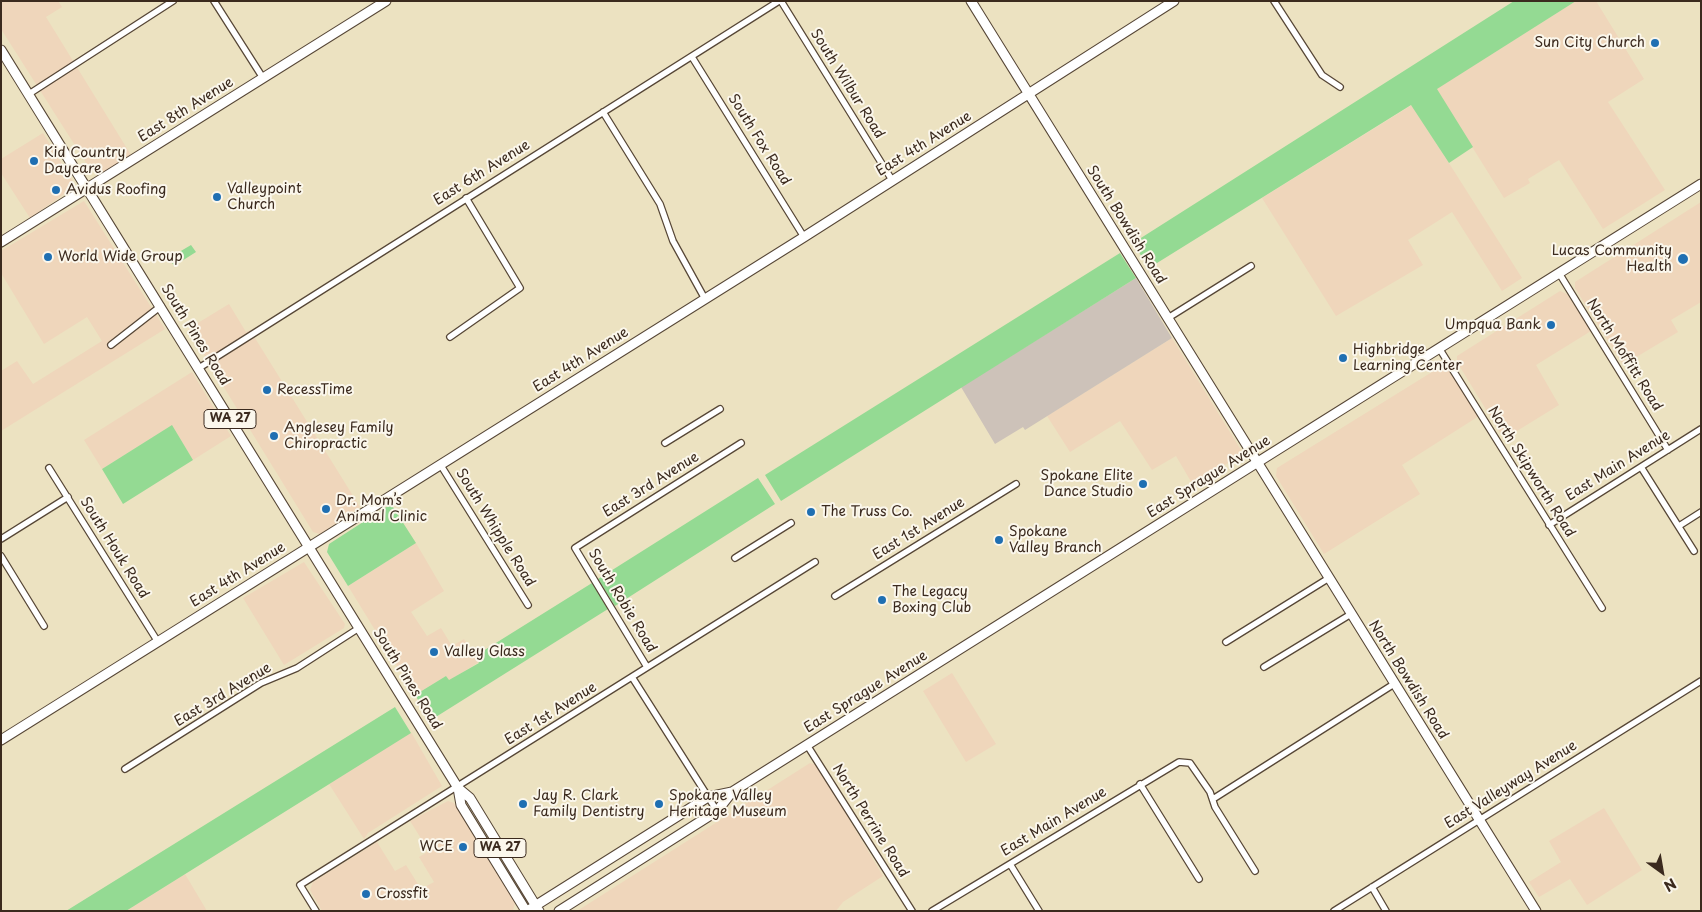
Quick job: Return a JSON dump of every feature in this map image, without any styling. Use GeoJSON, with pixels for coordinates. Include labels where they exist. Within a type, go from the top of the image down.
{"type":"FeatureCollection","features":[{"type":"Feature","properties":{"kind":"street"},"geometry":{"type":"LineString","coordinates":[[29,94],[173,1]]}},
{"type":"Feature","properties":{"kind":"street"},"geometry":{"type":"LineString","coordinates":[[214,1],[263,78]]}},
{"type":"Feature","properties":{"kind":"street","name":"East 8th Avenue"},"geometry":{"type":"LineString","coordinates":[[1,242],[386,1]]}},
{"type":"Feature","properties":{"kind":"street","name":"East 6th Avenue"},"geometry":{"type":"LineString","coordinates":[[199,368],[780,1]]}},
{"type":"Feature","properties":{"kind":"street","name":"South Wilbur Road"},"geometry":{"type":"LineString","coordinates":[[780,1],[892,180]]}},
{"type":"Feature","properties":{"kind":"street","name":"South Bowdish Road"},"geometry":{"type":"LineString","coordinates":[[971,1],[1258,462]]}},
{"type":"Feature","properties":{"kind":"street","name":"East 4th Avenue"},"geometry":{"type":"LineString","coordinates":[[1,740],[804,237],[1174,1]]}},
{"type":"Feature","properties":{"kind":"street"},"geometry":{"type":"LineString","coordinates":[[1274,1],[1322,75],[1340,87]]}},
{"type":"Feature","properties":{"kind":"street","name":"South Pines Road"},"geometry":{"type":"LineString","coordinates":[[1,50],[89,188],[308,547],[458,788],[470,798],[538,908]]}},
{"type":"Feature","properties":{"kind":"street","name":"South Fox Road"},"geometry":{"type":"LineString","coordinates":[[692,57],[804,237]]}},
{"type":"Feature","properties":{"kind":"street"},"geometry":{"type":"LineString","coordinates":[[603,112],[660,204],[674,241],[705,298]]}},
{"type":"Feature","properties":{"kind":"street","name":"East Sprague Avenue"},"geometry":{"type":"LineString","coordinates":[[559,911],[717,811],[732,792],[1701,184]]}},
{"type":"Feature","properties":{"kind":"street"},"geometry":{"type":"LineString","coordinates":[[450,337],[520,288],[466,198]]}},
{"type":"Feature","properties":{"kind":"street"},"geometry":{"type":"LineString","coordinates":[[1168,318],[1252,266]]}},
{"type":"Feature","properties":{"kind":"street","name":"North Moffitt Road"},"geometry":{"type":"LineString","coordinates":[[1558,273],[1668,450]]}},
{"type":"Feature","properties":{"kind":"street"},"geometry":{"type":"LineString","coordinates":[[111,346],[161,306]]}},
{"type":"Feature","properties":{"kind":"street","name":"North Skipworth Road"},"geometry":{"type":"LineString","coordinates":[[1440,348],[1602,608]]}},
{"type":"Feature","properties":{"kind":"street"},"geometry":{"type":"LineString","coordinates":[[665,443],[720,409]]}},
{"type":"Feature","properties":{"kind":"street","name":"East Main Avenue"},"geometry":{"type":"LineString","coordinates":[[1549,525],[1701,429]]}},
{"type":"Feature","properties":{"kind":"street","name":"East 3rd Avenue"},"geometry":{"type":"LineString","coordinates":[[575,548],[741,442]]}},
{"type":"Feature","properties":{"kind":"street","name":"North Bowdish Road"},"geometry":{"type":"LineString","coordinates":[[1258,462],[1536,911]]}},
{"type":"Feature","properties":{"kind":"street","name":"South Whipple Road"},"geometry":{"type":"LineString","coordinates":[[440,464],[528,605]]}},
{"type":"Feature","properties":{"kind":"street"},"geometry":{"type":"LineString","coordinates":[[1641,467],[1694,551]]}},
{"type":"Feature","properties":{"kind":"street","name":"South Houk Road"},"geometry":{"type":"LineString","coordinates":[[49,468],[158,642]]}},
{"type":"Feature","properties":{"kind":"street","name":"East 1st Avenue"},"geometry":{"type":"LineString","coordinates":[[835,596],[1016,484]]}},
{"type":"Feature","properties":{"kind":"street"},"geometry":{"type":"LineString","coordinates":[[1,539],[68,497]]}},
{"type":"Feature","properties":{"kind":"street"},"geometry":{"type":"LineString","coordinates":[[1679,526],[1701,512]]}},
{"type":"Feature","properties":{"kind":"street"},"geometry":{"type":"LineString","coordinates":[[735,558],[791,523]]}},
{"type":"Feature","properties":{"kind":"street","name":"South Robie Road"},"geometry":{"type":"LineString","coordinates":[[575,548],[647,668]]}},
{"type":"Feature","properties":{"kind":"street"},"geometry":{"type":"LineString","coordinates":[[1,556],[44,626]]}},
{"type":"Feature","properties":{"kind":"street","name":"East 1st Avenue"},"geometry":{"type":"LineString","coordinates":[[316,911],[300,885],[458,788],[815,562]]}},
{"type":"Feature","properties":{"kind":"street"},"geometry":{"type":"LineString","coordinates":[[1226,642],[1329,578]]}},
{"type":"Feature","properties":{"kind":"street"},"geometry":{"type":"LineString","coordinates":[[1264,667],[1351,614]]}},
{"type":"Feature","properties":{"kind":"street","name":"East 3rd Avenue"},"geometry":{"type":"LineString","coordinates":[[125,770],[261,684],[297,668],[359,628]]}},
{"type":"Feature","properties":{"kind":"street"},"geometry":{"type":"LineString","coordinates":[[632,677],[717,811]]}},
{"type":"Feature","properties":{"kind":"street"},"geometry":{"type":"LineString","coordinates":[[1699,682],[1701,689]]}},
{"type":"Feature","properties":{"kind":"street","name":"East Valleyway Avenue"},"geometry":{"type":"LineString","coordinates":[[1334,911],[1699,682]]}},
{"type":"Feature","properties":{"kind":"street"},"geometry":{"type":"LineString","coordinates":[[1255,871],[1215,807],[1213,799],[1394,684]]}},
{"type":"Feature","properties":{"kind":"street","name":"North Perrine Road"},"geometry":{"type":"LineString","coordinates":[[807,745],[912,911]]}},
{"type":"Feature","properties":{"kind":"street","name":"East Main Avenue"},"geometry":{"type":"LineString","coordinates":[[932,911],[1179,762],[1190,763],[1213,799]]}},
{"type":"Feature","properties":{"kind":"street"},"geometry":{"type":"LineString","coordinates":[[1140,784],[1198,879]]}},
{"type":"Feature","properties":{"kind":"street","name":"South Pines Road"},"geometry":{"type":"LineString","coordinates":[[458,788],[461,805],[526,911]]}},
{"type":"Feature","properties":{"kind":"street","name":"East Sprague Avenue"},"geometry":{"type":"LineString","coordinates":[[526,911],[538,908],[708,797],[732,792]]}},
{"type":"Feature","properties":{"kind":"street"},"geometry":{"type":"LineString","coordinates":[[1010,864],[1039,911]]}},
{"type":"Feature","properties":{"kind":"street"},"geometry":{"type":"LineString","coordinates":[[1372,887],[1386,911]]}},
{"type":"Feature","properties":{"kind":"shaded area"},"geometry":{"type":"Polygon","coordinates":[[[1,1],[58,1],[62,7],[46,17],[131,155],[103,172],[94,172],[90,169],[1,29],[1,1]]]}},
{"type":"Feature","properties":{"kind":"shaded area"},"geometry":{"type":"Polygon","coordinates":[[[1576,1],[1596,1],[1644,79],[1608,102],[1665,190],[1603,229],[1559,160],[1528,179],[1530,183],[1504,198],[1436,89],[1576,1]]]}},
{"type":"Feature","properties":{"kind":"shaded area"},"geometry":{"type":"Polygon","coordinates":[[[1412,105],[1522,278],[1502,291],[1452,212],[1408,240],[1423,265],[1336,316],[1262,198],[1412,105]]]}},
{"type":"Feature","properties":{"kind":"shaded area"},"geometry":{"type":"Polygon","coordinates":[[[43,133],[74,183],[70,190],[30,218],[1,173],[1,159],[43,133]]]}},
{"type":"Feature","properties":{"kind":"shaded area"},"geometry":{"type":"Polygon","coordinates":[[[84,201],[165,329],[1,431],[1,371],[17,361],[33,384],[102,341],[87,317],[44,344],[1,273],[1,251],[84,201]]]}},
{"type":"Feature","properties":{"kind":"shaded area"},"geometry":{"type":"Polygon","coordinates":[[[1701,202],[1701,302],[1671,320],[1678,332],[1623,365],[1575,288],[1575,282],[1701,202]]]}},
{"type":"Feature","properties":{"kind":"shaded area"},"geometry":{"type":"Polygon","coordinates":[[[1136,278],[1172,338],[1025,430],[1023,427],[995,444],[961,387],[1136,278]]]}},
{"type":"Feature","properties":{"kind":"shaded area"},"geometry":{"type":"Polygon","coordinates":[[[1560,291],[1567,294],[1591,331],[1536,365],[1559,405],[1504,439],[1457,362],[1457,356],[1560,291]]]}},
{"type":"Feature","properties":{"kind":"shaded area"},"geometry":{"type":"Polygon","coordinates":[[[229,304],[246,332],[250,330],[360,507],[320,534],[313,532],[188,329],[229,304]]]}},
{"type":"Feature","properties":{"kind":"shaded area"},"geometry":{"type":"Polygon","coordinates":[[[1172,338],[1241,450],[1239,456],[1193,485],[1176,456],[1152,470],[1120,421],[1070,452],[1047,416],[1172,338]]]}},
{"type":"Feature","properties":{"kind":"shaded area"},"geometry":{"type":"Polygon","coordinates":[[[1445,364],[1479,416],[1402,465],[1420,494],[1324,554],[1276,476],[1277,468],[1445,364]]]}},
{"type":"Feature","properties":{"kind":"shaded area"},"geometry":{"type":"Polygon","coordinates":[[[192,372],[231,436],[193,460],[171,426],[102,469],[84,440],[192,372]]]}},
{"type":"Feature","properties":{"kind":"shaded area"},"geometry":{"type":"Polygon","coordinates":[[[416,543],[444,591],[411,612],[427,636],[441,628],[452,646],[464,639],[479,662],[449,681],[446,676],[415,695],[348,586],[416,543]]]}},
{"type":"Feature","properties":{"kind":"shaded area"},"geometry":{"type":"Polygon","coordinates":[[[304,562],[345,624],[344,628],[284,665],[243,598],[304,562]]]}},
{"type":"Feature","properties":{"kind":"shaded area"},"geometry":{"type":"Polygon","coordinates":[[[952,673],[996,744],[966,762],[923,691],[952,673]]]}},
{"type":"Feature","properties":{"kind":"shaded area"},"geometry":{"type":"Polygon","coordinates":[[[411,732],[442,786],[368,833],[364,839],[329,784],[411,732]]]}},
{"type":"Feature","properties":{"kind":"shaded area"},"geometry":{"type":"Polygon","coordinates":[[[810,763],[817,765],[883,876],[843,902],[836,911],[577,911],[810,763]]]}},
{"type":"Feature","properties":{"kind":"shaded area"},"geometry":{"type":"Polygon","coordinates":[[[448,801],[454,803],[515,903],[513,910],[322,911],[310,890],[313,882],[377,842],[395,871],[406,865],[421,889],[434,882],[419,857],[429,851],[410,821],[448,801]]]}},
{"type":"Feature","properties":{"kind":"shaded area"},"geometry":{"type":"Polygon","coordinates":[[[1604,808],[1642,870],[1587,905],[1570,879],[1539,897],[1529,882],[1561,862],[1549,841],[1604,808]]]}},
{"type":"Feature","properties":{"kind":"shaded area"},"geometry":{"type":"Polygon","coordinates":[[[185,874],[207,911],[126,911],[185,874]]]}},
{"type":"Feature","properties":{"kind":"green space"},"geometry":{"type":"Polygon","coordinates":[[[1514,1],[1576,1],[1437,89],[1473,147],[1449,163],[1411,105],[1149,268],[1133,243],[1514,1]]]}},
{"type":"Feature","properties":{"kind":"green space"},"geometry":{"type":"Polygon","coordinates":[[[191,245],[196,252],[174,266],[169,258],[191,245]]]}},
{"type":"Feature","properties":{"kind":"green space"},"geometry":{"type":"Polygon","coordinates":[[[1120,253],[1136,278],[781,501],[765,475],[1120,253]]]}},
{"type":"Feature","properties":{"kind":"green space"},"geometry":{"type":"Polygon","coordinates":[[[172,425],[193,460],[123,504],[102,469],[172,425]]]}},
{"type":"Feature","properties":{"kind":"green space"},"geometry":{"type":"Polygon","coordinates":[[[758,478],[775,504],[615,606],[598,579],[758,478]]]}},
{"type":"Feature","properties":{"kind":"green space"},"geometry":{"type":"Polygon","coordinates":[[[391,504],[416,543],[348,586],[327,552],[329,544],[391,504]]]}},
{"type":"Feature","properties":{"kind":"green space"},"geometry":{"type":"Polygon","coordinates":[[[592,583],[608,609],[431,720],[415,695],[446,676],[449,680],[479,663],[475,656],[592,583]]]}},
{"type":"Feature","properties":{"kind":"green space"},"geometry":{"type":"Polygon","coordinates":[[[395,707],[411,733],[126,911],[66,911],[395,707]]]}},
{"type":"Feature","properties":{"kind":"place","name":"Sun City Church"},"geometry":{"type":"Point","coordinates":[1655,43]}},
{"type":"Feature","properties":{"kind":"place","name":"Kid Country Daycare"},"geometry":{"type":"Point","coordinates":[34,161]}},
{"type":"Feature","properties":{"kind":"place","name":"Avidus Roofing"},"geometry":{"type":"Point","coordinates":[56,190]}},
{"type":"Feature","properties":{"kind":"place","name":"Valleypoint Church"},"geometry":{"type":"Point","coordinates":[217,197]}},
{"type":"Feature","properties":{"kind":"place","name":"World Wide Group"},"geometry":{"type":"Point","coordinates":[48,257]}},
{"type":"Feature","properties":{"kind":"place","name":"Lucas Community Health"},"geometry":{"type":"Point","coordinates":[1683,259]}},
{"type":"Feature","properties":{"kind":"place","name":"Umpqua Bank"},"geometry":{"type":"Point","coordinates":[1551,325]}},
{"type":"Feature","properties":{"kind":"place","name":"Highbridge Learning Center"},"geometry":{"type":"Point","coordinates":[1343,358]}},
{"type":"Feature","properties":{"kind":"place","name":"RecessTime"},"geometry":{"type":"Point","coordinates":[267,390]}},
{"type":"Feature","properties":{"kind":"place","name":"Anglesey Family Chiropractic"},"geometry":{"type":"Point","coordinates":[274,436]}},
{"type":"Feature","properties":{"kind":"place","name":"Spokane Elite Dance Studio"},"geometry":{"type":"Point","coordinates":[1143,484]}},
{"type":"Feature","properties":{"kind":"place","name":"Dr. Mom’s Animal Clinic"},"geometry":{"type":"Point","coordinates":[326,509]}},
{"type":"Feature","properties":{"kind":"place","name":"The Truss Co."},"geometry":{"type":"Point","coordinates":[811,512]}},
{"type":"Feature","properties":{"kind":"place","name":"Spokane Valley Branch"},"geometry":{"type":"Point","coordinates":[999,540]}},
{"type":"Feature","properties":{"kind":"place","name":"The Legacy Boxing Club"},"geometry":{"type":"Point","coordinates":[882,600]}},
{"type":"Feature","properties":{"kind":"place","name":"Valley Glass"},"geometry":{"type":"Point","coordinates":[434,652]}},
{"type":"Feature","properties":{"kind":"place","name":"Jay R. Clark Family Dentistry"},"geometry":{"type":"Point","coordinates":[523,804]}},
{"type":"Feature","properties":{"kind":"place","name":"Spokane Valley Heritage Museum"},"geometry":{"type":"Point","coordinates":[659,804]}},
{"type":"Feature","properties":{"kind":"place","name":"WCE"},"geometry":{"type":"Point","coordinates":[463,847]}},
{"type":"Feature","properties":{"kind":"place","name":"Crossfit"},"geometry":{"type":"Point","coordinates":[366,894]}}]}
